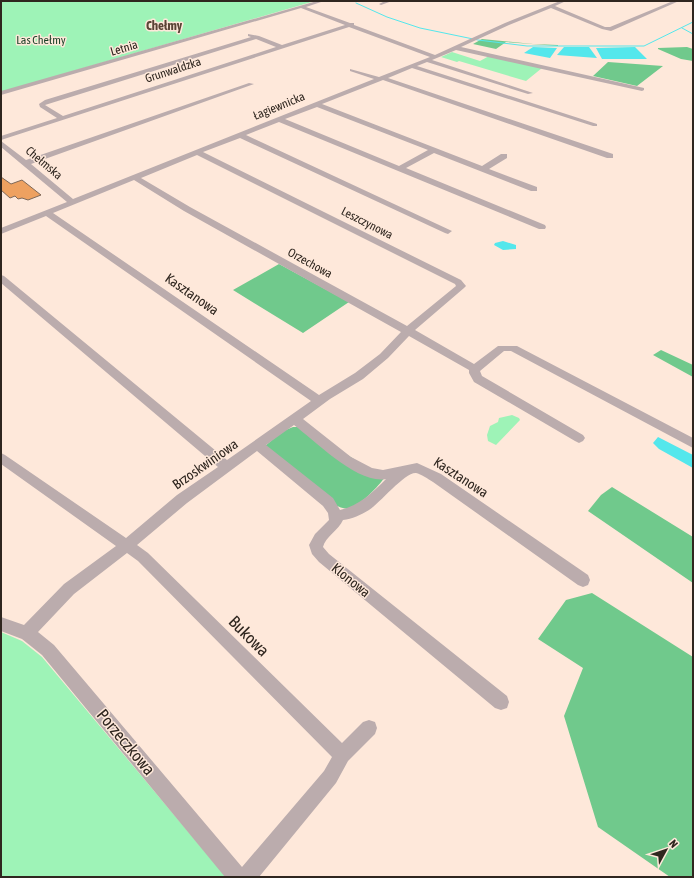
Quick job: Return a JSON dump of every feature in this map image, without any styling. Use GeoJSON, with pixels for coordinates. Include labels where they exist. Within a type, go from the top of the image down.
{"type":"FeatureCollection","features":[{"type":"Feature","properties":{"kind":"street","name":"Letnia"},"geometry":{"type":"LineString","coordinates":[[1,93],[322,1]]}},
{"type":"Feature","properties":{"kind":"street"},"geometry":{"type":"LineString","coordinates":[[381,4],[390,1]]}},
{"type":"Feature","properties":{"kind":"street","name":"Łagiewnicka"},"geometry":{"type":"LineString","coordinates":[[1,231],[435,57],[507,24],[564,1]]}},
{"type":"Feature","properties":{"kind":"street"},"geometry":{"type":"LineString","coordinates":[[662,1],[671,4]]}},
{"type":"Feature","properties":{"kind":"street"},"geometry":{"type":"LineString","coordinates":[[551,6],[604,28],[614,29],[677,1]]}},
{"type":"Feature","properties":{"kind":"street"},"geometry":{"type":"LineString","coordinates":[[302,7],[352,24],[435,57]]}},
{"type":"Feature","properties":{"kind":"street","name":"Grunwaldzka"},"geometry":{"type":"LineString","coordinates":[[1,138],[352,24]]}},
{"type":"Feature","properties":{"kind":"street"},"geometry":{"type":"LineString","coordinates":[[230,27],[237,30]]}},
{"type":"Feature","properties":{"kind":"street"},"geometry":{"type":"LineString","coordinates":[[244,32],[282,46]]}},
{"type":"Feature","properties":{"kind":"street"},"geometry":{"type":"LineString","coordinates":[[62,118],[44,107],[42,104],[47,101],[257,37]]}},
{"type":"Feature","properties":{"kind":"street"},"geometry":{"type":"LineString","coordinates":[[456,48],[642,89]]}},
{"type":"Feature","properties":{"kind":"street"},"geometry":{"type":"LineString","coordinates":[[426,60],[530,92]]}},
{"type":"Feature","properties":{"kind":"street"},"geometry":{"type":"LineString","coordinates":[[412,66],[595,125]]}},
{"type":"Feature","properties":{"kind":"street"},"geometry":{"type":"LineString","coordinates":[[352,70],[381,78],[610,156]]}},
{"type":"Feature","properties":{"kind":"street"},"geometry":{"type":"LineString","coordinates":[[26,164],[251,84]]}},
{"type":"Feature","properties":{"kind":"street"},"geometry":{"type":"LineString","coordinates":[[316,104],[534,189]]}},
{"type":"Feature","properties":{"kind":"street"},"geometry":{"type":"LineString","coordinates":[[279,119],[542,227]]}},
{"type":"Feature","properties":{"kind":"street"},"geometry":{"type":"LineString","coordinates":[[240,135],[448,231]]}},
{"type":"Feature","properties":{"kind":"street","name":"Chełmska"},"geometry":{"type":"LineString","coordinates":[[1,143],[72,202]]}},
{"type":"Feature","properties":{"kind":"street"},"geometry":{"type":"LineString","coordinates":[[399,169],[434,150]]}},
{"type":"Feature","properties":{"kind":"street","name":"Leszczynowa"},"geometry":{"type":"LineString","coordinates":[[197,152],[460,284],[461,288],[408,331]]}},
{"type":"Feature","properties":{"kind":"street"},"geometry":{"type":"LineString","coordinates":[[483,169],[504,156]]}},
{"type":"Feature","properties":{"kind":"street","name":"Orzechowa"},"geometry":{"type":"LineString","coordinates":[[134,177],[187,209],[423,338],[475,369],[474,373],[478,380],[579,438]]}},
{"type":"Feature","properties":{"kind":"street","name":"Kasztanowa"},"geometry":{"type":"LineString","coordinates":[[47,213],[320,401]]}},
{"type":"Feature","properties":{"kind":"street"},"geometry":{"type":"LineString","coordinates":[[1,278],[227,468]]}},
{"type":"Feature","properties":{"kind":"street","name":"Brzoskwiniowa"},"geometry":{"type":"LineString","coordinates":[[27,633],[69,589],[127,545],[182,499],[320,401],[359,376],[384,356],[408,331]]}},
{"type":"Feature","properties":{"kind":"street"},"geometry":{"type":"LineString","coordinates":[[475,369],[502,348],[513,348],[693,443]]}},
{"type":"Feature","properties":{"kind":"street","name":"Kasztanowa"},"geometry":{"type":"LineString","coordinates":[[295,419],[347,460],[369,473],[383,475],[417,468],[437,478],[583,580]]}},
{"type":"Feature","properties":{"kind":"street"},"geometry":{"type":"LineString","coordinates":[[258,445],[328,502],[336,511],[337,516],[345,515],[366,505],[403,471]]}},
{"type":"Feature","properties":{"kind":"street","name":"Bukowa"},"geometry":{"type":"LineString","coordinates":[[1,458],[143,557],[342,755]]}},
{"type":"Feature","properties":{"kind":"street","name":"Klonowa"},"geometry":{"type":"LineString","coordinates":[[337,516],[334,523],[316,545],[317,550],[324,558],[501,702]]}},
{"type":"Feature","properties":{"kind":"street","name":"Porzeczkowa"},"geometry":{"type":"LineString","coordinates":[[1,624],[27,633],[48,650],[238,877]]}},
{"type":"Feature","properties":{"kind":"street"},"geometry":{"type":"LineString","coordinates":[[247,877],[330,777],[342,755],[370,728]]}},
{"type":"Feature","properties":{"kind":"green space","name":"Las Chełmy"},"geometry":{"type":"Polygon","coordinates":[[[1,1],[315,1],[1,92],[1,1]]]}},
{"type":"Feature","properties":{"kind":"green space"},"geometry":{"type":"Polygon","coordinates":[[[482,39],[558,46],[506,42],[496,49],[473,44],[482,39]]]}},
{"type":"Feature","properties":{"kind":"green space"},"geometry":{"type":"Polygon","coordinates":[[[687,47],[693,49],[693,61],[681,59],[658,49],[658,48],[687,47]]]}},
{"type":"Feature","properties":{"kind":"green space"},"geometry":{"type":"Polygon","coordinates":[[[452,52],[480,61],[489,56],[542,68],[526,81],[441,57],[452,52]]]}},
{"type":"Feature","properties":{"kind":"green space"},"geometry":{"type":"Polygon","coordinates":[[[608,62],[663,66],[637,86],[593,76],[608,62]]]}},
{"type":"Feature","properties":{"kind":"green space"},"geometry":{"type":"Polygon","coordinates":[[[279,264],[349,302],[303,333],[233,290],[279,264]]]}},
{"type":"Feature","properties":{"kind":"green space"},"geometry":{"type":"Polygon","coordinates":[[[661,350],[693,365],[693,377],[653,355],[661,350]]]}},
{"type":"Feature","properties":{"kind":"green space"},"geometry":{"type":"Polygon","coordinates":[[[512,415],[520,420],[496,445],[488,441],[487,435],[490,426],[498,422],[499,418],[512,415]]]}},
{"type":"Feature","properties":{"kind":"green space"},"geometry":{"type":"Polygon","coordinates":[[[293,427],[303,427],[384,478],[369,495],[355,506],[347,509],[335,505],[265,446],[283,431],[293,427]]]}},
{"type":"Feature","properties":{"kind":"green space"},"geometry":{"type":"Polygon","coordinates":[[[612,487],[693,537],[693,583],[588,511],[601,495],[612,487]]]}},
{"type":"Feature","properties":{"kind":"green space"},"geometry":{"type":"Polygon","coordinates":[[[592,593],[693,657],[693,877],[670,877],[598,827],[564,716],[583,668],[538,639],[566,600],[592,593]]]}},
{"type":"Feature","properties":{"kind":"green space"},"geometry":{"type":"Polygon","coordinates":[[[1,632],[22,641],[42,657],[226,877],[1,877],[1,632]]]}},
{"type":"Feature","properties":{"kind":"water"},"geometry":{"type":"Polygon","coordinates":[[[533,47],[557,48],[550,58],[524,53],[533,47]]]}},
{"type":"Feature","properties":{"kind":"water"},"geometry":{"type":"Polygon","coordinates":[[[564,47],[589,47],[597,58],[557,55],[564,47]]]}},
{"type":"Feature","properties":{"kind":"water"},"geometry":{"type":"Polygon","coordinates":[[[635,47],[647,59],[602,59],[596,48],[635,47]]]}},
{"type":"Feature","properties":{"kind":"water"},"geometry":{"type":"Polygon","coordinates":[[[503,241],[516,245],[516,249],[503,250],[494,245],[495,243],[503,241]]]}},
{"type":"Feature","properties":{"kind":"water"},"geometry":{"type":"Polygon","coordinates":[[[658,437],[693,455],[693,468],[659,449],[653,443],[658,437]]]}},
{"type":"Feature","properties":{"kind":"building"},"geometry":{"type":"Polygon","coordinates":[[[1,177],[11,184],[22,180],[41,195],[28,200],[22,198],[18,199],[15,196],[10,198],[1,190],[1,177]]]}},
{"type":"Feature","properties":{"kind":"waterway"},"geometry":{"type":"LineString","coordinates":[[356,3],[387,17],[420,28],[478,40],[527,46],[644,46],[693,22]]}},
{"type":"Feature","properties":{"kind":"waterway"},"geometry":{"type":"LineString","coordinates":[[682,28],[693,34]]}},
{"type":"Feature","properties":{"kind":"district","name":"Chełmy"},"geometry":{"type":"Point","coordinates":[164,25]}}]}
